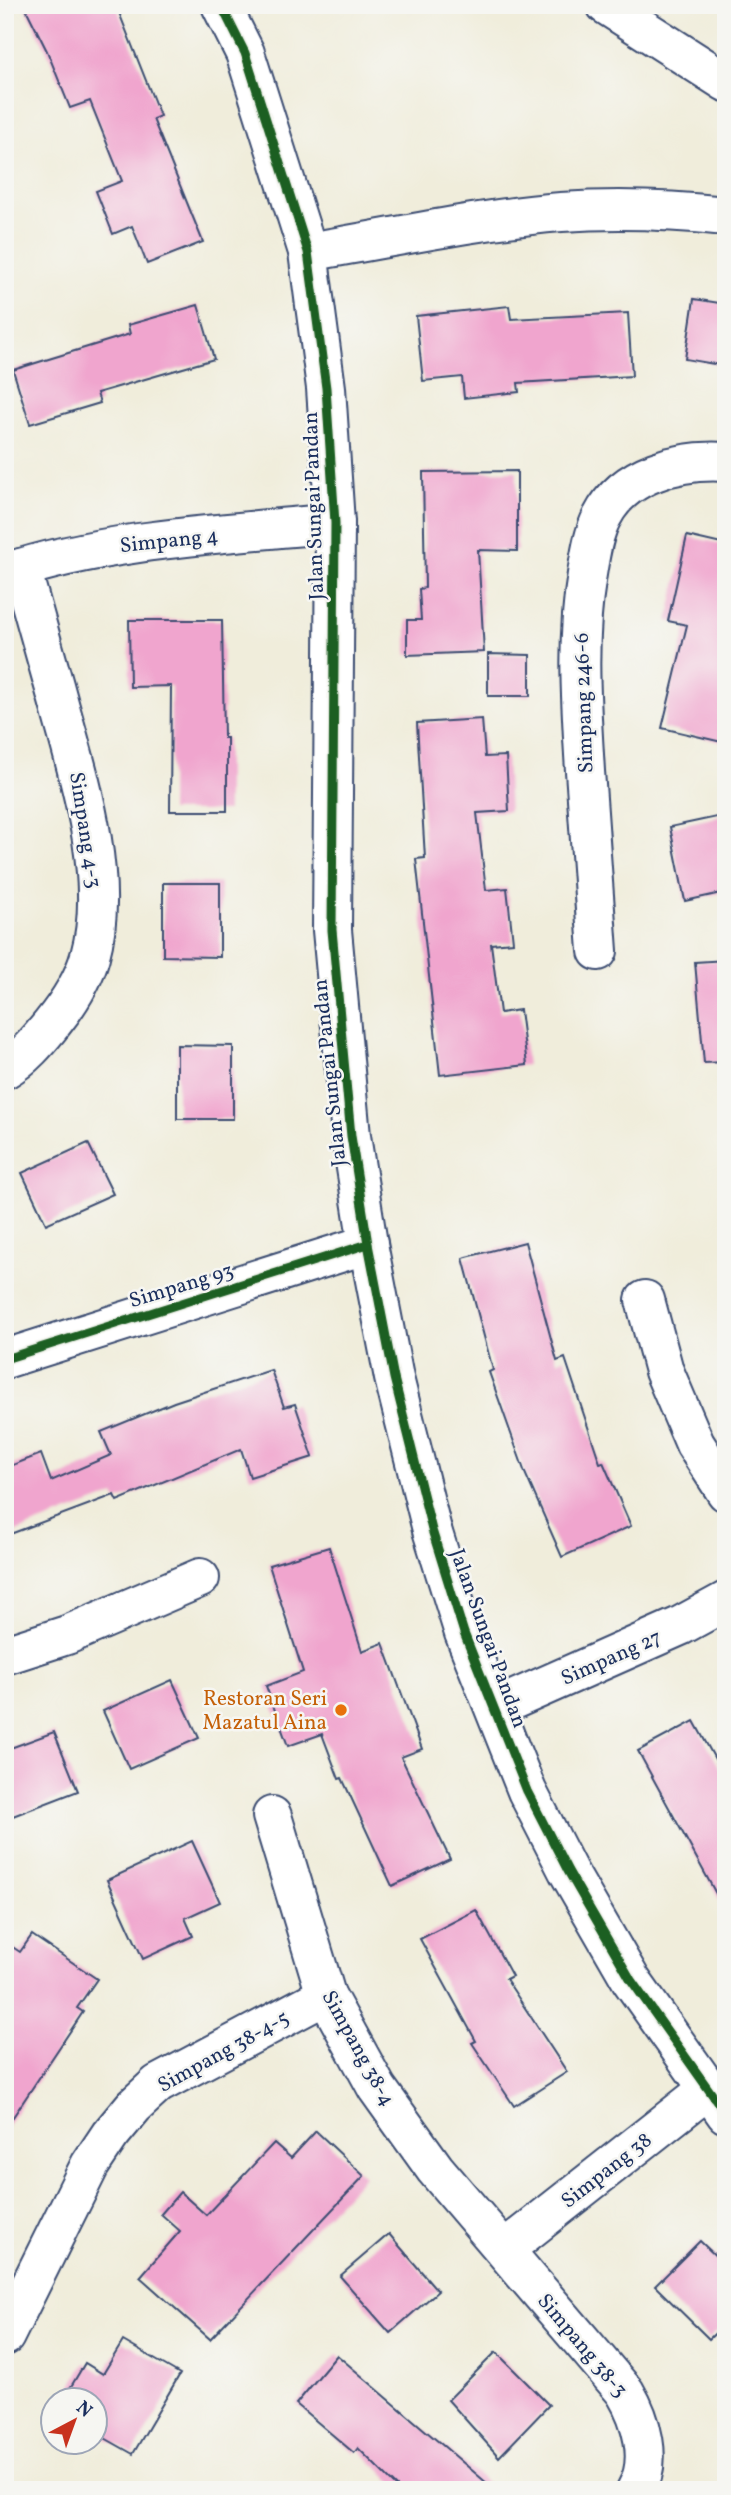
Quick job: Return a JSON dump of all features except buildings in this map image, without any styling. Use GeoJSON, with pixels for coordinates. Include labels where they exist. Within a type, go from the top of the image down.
{"type":"FeatureCollection","features":[{"type":"Feature","properties":{"kind":"street","name":"Jalan Sungai Pandan"},"geometry":{"type":"LineString","coordinates":[[221,5],[245,53],[308,253],[326,388],[335,523],[332,930],[351,1136],[368,1244],[394,1378],[432,1530],[464,1633],[527,1791],[568,1871],[631,1980],[717,2102]]}},
{"type":"Feature","properties":{"kind":"street"},"geometry":{"type":"LineString","coordinates":[[606,5],[726,82]]}},
{"type":"Feature","properties":{"kind":"street"},"geometry":{"type":"LineString","coordinates":[[308,253],[560,212],[632,209],[726,216]]}},
{"type":"Feature","properties":{"kind":"street","name":"Simpang 246-6"},"geometry":{"type":"LineString","coordinates":[[598,951],[579,678],[580,630],[592,550],[602,517],[620,493],[648,474],[673,465],[726,462]]}},
{"type":"Feature","properties":{"kind":"street","name":"Simpang 4"},"geometry":{"type":"LineString","coordinates":[[13,570],[72,554],[124,544],[335,523]]}},
{"type":"Feature","properties":{"kind":"street","name":"Simpang 4-3"},"geometry":{"type":"LineString","coordinates":[[5,1069],[15,1063],[48,1029],[81,981],[91,955],[97,914],[95,873],[84,794],[13,570]]}},
{"type":"Feature","properties":{"kind":"street","name":"Simpang 93"},"geometry":{"type":"LineString","coordinates":[[5,1359],[368,1244]]}},
{"type":"Feature","properties":{"kind":"street"},"geometry":{"type":"LineString","coordinates":[[645,1300],[664,1371],[695,1444],[726,1492]]}},
{"type":"Feature","properties":{"kind":"street"},"geometry":{"type":"LineString","coordinates":[[5,1655],[67,1635],[200,1578]]}},
{"type":"Feature","properties":{"kind":"street","name":"Simpang 27"},"geometry":{"type":"LineString","coordinates":[[495,1708],[723,1607]]}},
{"type":"Feature","properties":{"kind":"street","name":"Simpang 38-4"},"geometry":{"type":"LineString","coordinates":[[272,1816],[327,1995],[377,2088],[435,2169],[505,2249]]}},
{"type":"Feature","properties":{"kind":"street","name":"Simpang 38-4-5"},"geometry":{"type":"LineString","coordinates":[[5,2336],[90,2165],[134,2106],[158,2084],[327,1995]]}},
{"type":"Feature","properties":{"kind":"street","name":"Simpang 38"},"geometry":{"type":"LineString","coordinates":[[505,2249],[717,2102]]}},
{"type":"Feature","properties":{"kind":"street","name":"Simpang 38-3"},"geometry":{"type":"LineString","coordinates":[[505,2249],[575,2336],[625,2392],[636,2410],[643,2435],[644,2455],[640,2484],[636,2490]]}},
{"type":"Feature","properties":{"kind":"cycle path"},"geometry":{"type":"LineString","coordinates":[[221,5],[245,53],[308,252],[326,388],[335,523],[332,930],[351,1136],[368,1244],[394,1378],[432,1530],[464,1633],[527,1791],[568,1871],[631,1980],[726,2114]]}},
{"type":"Feature","properties":{"kind":"cycle path"},"geometry":{"type":"LineString","coordinates":[[5,1359],[368,1244]]}},
{"type":"Feature","properties":{"kind":"place","name":"Restoran Seri Mazatul Aina"},"geometry":{"type":"Point","coordinates":[341,1710]}}]}
